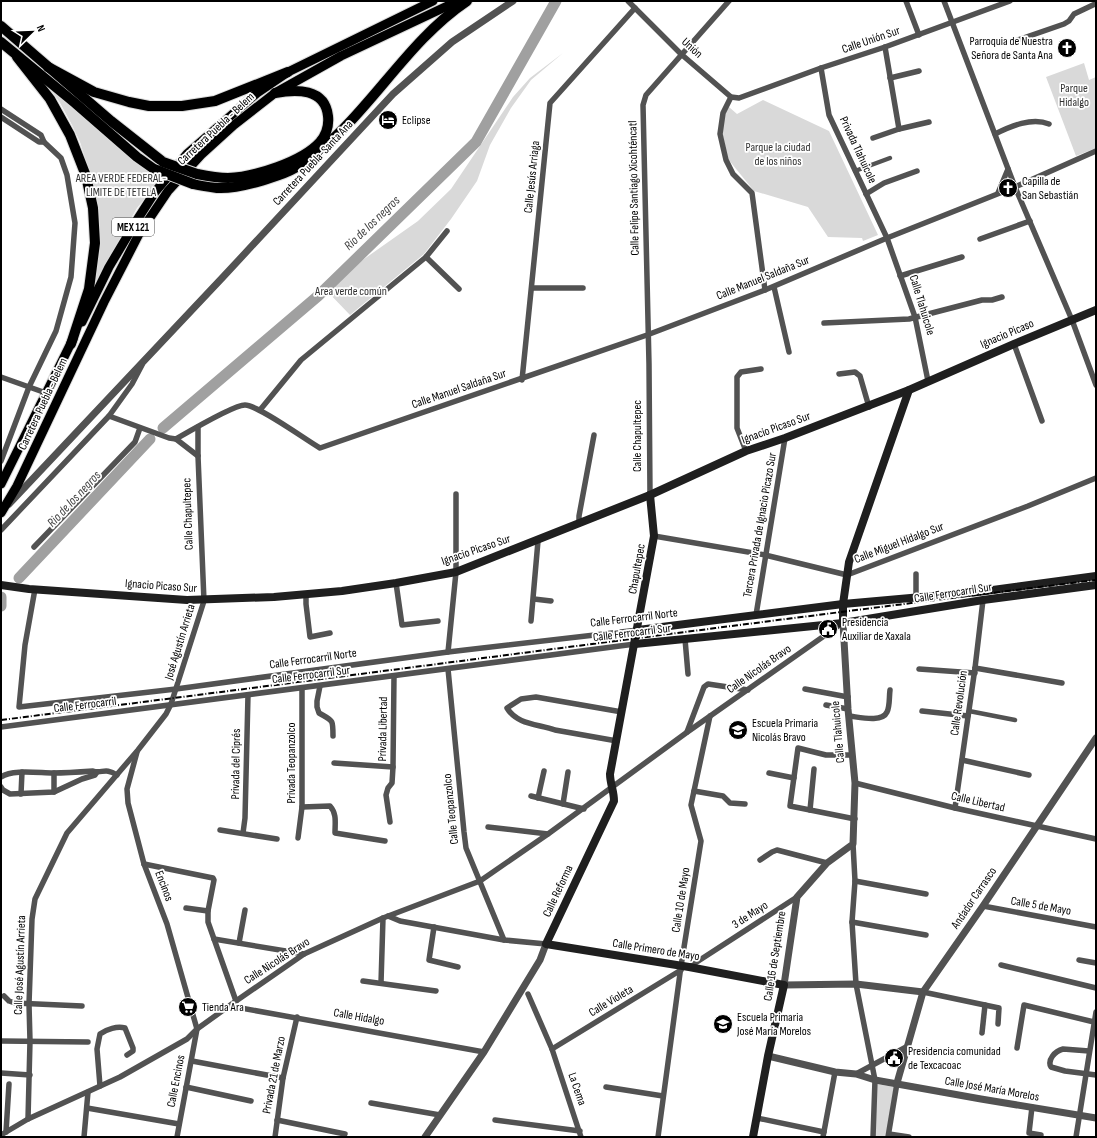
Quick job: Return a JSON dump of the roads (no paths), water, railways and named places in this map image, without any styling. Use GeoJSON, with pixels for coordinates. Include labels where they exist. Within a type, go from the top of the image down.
{"type":"FeatureCollection","features":[{"type":"Feature","properties":{"kind":"highway"},"geometry":{"type":"LineString","coordinates":[[1,42],[17,57],[75,103],[137,157],[154,169],[193,184],[218,188],[247,186],[275,177],[294,168],[314,155],[355,116],[422,40],[439,23],[467,1]]}},
{"type":"Feature","properties":{"kind":"highway"},"geometry":{"type":"LineString","coordinates":[[1,26],[117,126],[163,162],[197,174],[227,178],[260,173],[295,159],[313,148],[321,141],[326,133],[329,120],[328,110],[322,100],[303,91],[294,90],[275,93]]}},
{"type":"Feature","properties":{"kind":"highway"},"geometry":{"type":"LineString","coordinates":[[17,57],[50,99],[70,135],[86,176],[93,208],[95,243],[89,289],[71,344]]}},
{"type":"Feature","properties":{"kind":"highway"},"geometry":{"type":"LineString","coordinates":[[48,67],[94,92],[149,106],[182,106],[215,101],[288,72]]}},
{"type":"Feature","properties":{"kind":"main road","name":"Carretera Puebla - Belem"},"geometry":{"type":"LineString","coordinates":[[1,484],[109,267],[155,192],[187,154],[257,93],[288,72],[433,1]]}},
{"type":"Feature","properties":{"kind":"main road","name":"Carretera Puebla - Belem"},"geometry":{"type":"LineString","coordinates":[[1,512],[17,486],[104,302],[139,234],[168,191],[201,156],[234,125],[275,93],[341,56],[458,1]]}},
{"type":"Feature","properties":{"kind":"main road","name":"Ignacio Picaso"},"geometry":{"type":"LineString","coordinates":[[928,381],[1096,310]]}},
{"type":"Feature","properties":{"kind":"main road","name":"Ignacio Picaso Sur"},"geometry":{"type":"LineString","coordinates":[[1,585],[35,589],[204,600],[274,597],[342,591],[456,572],[650,495],[746,451],[786,438],[869,407],[928,381]]}},
{"type":"Feature","properties":{"kind":"main road","name":"Calle Tlahuicole"},"geometry":{"type":"LineString","coordinates":[[843,623],[843,604],[849,562],[909,390]]}},
{"type":"Feature","properties":{"kind":"main road","name":"Calle Chapultepec"},"geometry":{"type":"LineString","coordinates":[[650,495],[654,536]]}},
{"type":"Feature","properties":{"kind":"main road","name":"Chapultepec"},"geometry":{"type":"LineString","coordinates":[[638,630],[654,536]]}},
{"type":"Feature","properties":{"kind":"main road","name":"Calle Ferrocarril Norte"},"geometry":{"type":"LineString","coordinates":[[638,630],[843,604],[978,592],[1096,576]]}},
{"type":"Feature","properties":{"kind":"main road","name":"Calle Ferrocarril Sur"},"geometry":{"type":"LineString","coordinates":[[635,644],[843,623],[983,600],[1096,585]]}},
{"type":"Feature","properties":{"kind":"main road","name":"Calle Reforma"},"geometry":{"type":"LineString","coordinates":[[546,944],[614,801],[610,774],[638,630]]}},
{"type":"Feature","properties":{"kind":"main road","name":"Calle Primero de Mayo"},"geometry":{"type":"LineString","coordinates":[[546,944],[784,985]]}},
{"type":"Feature","properties":{"kind":"main road","name":"Calle 16 de Septiembre"},"geometry":{"type":"LineString","coordinates":[[753,1137],[768,1056],[784,985]]}},
{"type":"Feature","properties":{"kind":"street","name":"Carretera Puebla-Santa Ana"},"geometry":{"type":"LineString","coordinates":[[1,512],[393,94],[452,42],[513,1]]}},
{"type":"Feature","properties":{"kind":"street","name":"Unión"},"geometry":{"type":"LineString","coordinates":[[628,1],[682,54],[732,97]]}},
{"type":"Feature","properties":{"kind":"street","name":"Calle Felipe Santiago Xicohténcatl"},"geometry":{"type":"LineString","coordinates":[[647,335],[643,104],[646,96],[728,1]]}},
{"type":"Feature","properties":{"kind":"street"},"geometry":{"type":"LineString","coordinates":[[906,1],[919,35]]}},
{"type":"Feature","properties":{"kind":"street"},"geometry":{"type":"LineString","coordinates":[[944,1],[1015,187],[1072,320],[1096,385]]}},
{"type":"Feature","properties":{"kind":"street","name":"Calle Unión Sur"},"geometry":{"type":"LineString","coordinates":[[732,97],[739,98],[821,68],[919,35],[1010,1]]}},
{"type":"Feature","properties":{"kind":"street"},"geometry":{"type":"LineString","coordinates":[[1012,42],[1064,24],[1069,21],[1074,14],[1095,4]]}},
{"type":"Feature","properties":{"kind":"street","name":"Calle Jesús Arriaga"},"geometry":{"type":"LineString","coordinates":[[522,380],[550,103],[635,8]]}},
{"type":"Feature","properties":{"kind":"street"},"geometry":{"type":"LineString","coordinates":[[885,47],[899,130]]}},
{"type":"Feature","properties":{"kind":"street","name":"Privada Tlahuicole"},"geometry":{"type":"LineString","coordinates":[[821,68],[829,115],[887,238]]}},
{"type":"Feature","properties":{"kind":"street"},"geometry":{"type":"LineString","coordinates":[[890,78],[919,70]]}},
{"type":"Feature","properties":{"kind":"street"},"geometry":{"type":"LineString","coordinates":[[732,97],[723,114],[720,134],[726,160],[733,174],[752,193],[765,290]]}},
{"type":"Feature","properties":{"kind":"street"},"geometry":{"type":"LineString","coordinates":[[1,109],[41,135],[44,142],[61,158],[67,175],[75,224],[70,277],[56,331],[29,387],[1,460]]}},
{"type":"Feature","properties":{"kind":"street"},"geometry":{"type":"LineString","coordinates":[[1,117],[39,142],[44,142]]}},
{"type":"Feature","properties":{"kind":"street"},"geometry":{"type":"LineString","coordinates":[[995,134],[1022,123],[1041,121],[1049,124]]}},
{"type":"Feature","properties":{"kind":"street"},"geometry":{"type":"LineString","coordinates":[[874,138],[929,122]]}},
{"type":"Feature","properties":{"kind":"street","name":"Calle Manuel Saldaña Sur"},"geometry":{"type":"LineString","coordinates":[[176,439],[231,410],[245,405],[260,410],[320,448],[522,380],[774,287],[887,238],[1015,187],[1096,151]]}},
{"type":"Feature","properties":{"kind":"street"},"geometry":{"type":"LineString","coordinates":[[855,170],[890,158]]}},
{"type":"Feature","properties":{"kind":"street"},"geometry":{"type":"LineString","coordinates":[[998,193],[1008,169]]}},
{"type":"Feature","properties":{"kind":"street"},"geometry":{"type":"LineString","coordinates":[[866,194],[884,183],[917,171]]}},
{"type":"Feature","properties":{"kind":"street"},"geometry":{"type":"LineString","coordinates":[[980,239],[1030,221]]}},
{"type":"Feature","properties":{"kind":"street"},"geometry":{"type":"LineString","coordinates":[[260,410],[301,360],[426,257],[447,231]]}},
{"type":"Feature","properties":{"kind":"street","name":"Calle Tlahuicole"},"geometry":{"type":"LineString","coordinates":[[887,238],[915,317],[928,381]]}},
{"type":"Feature","properties":{"kind":"street"},"geometry":{"type":"LineString","coordinates":[[426,257],[459,289]]}},
{"type":"Feature","properties":{"kind":"street"},"geometry":{"type":"LineString","coordinates":[[900,276],[962,257]]}},
{"type":"Feature","properties":{"kind":"street"},"geometry":{"type":"LineString","coordinates":[[774,287],[789,352]]}},
{"type":"Feature","properties":{"kind":"street"},"geometry":{"type":"LineString","coordinates":[[532,288],[583,288]]}},
{"type":"Feature","properties":{"kind":"street"},"geometry":{"type":"LineString","coordinates":[[824,324],[909,319],[982,300],[992,300],[1002,297]]}},
{"type":"Feature","properties":{"kind":"street","name":"Calle Chapultepec"},"geometry":{"type":"LineString","coordinates":[[647,335],[650,495]]}},
{"type":"Feature","properties":{"kind":"street"},"geometry":{"type":"LineString","coordinates":[[1014,344],[1042,421]]}},
{"type":"Feature","properties":{"kind":"street"},"geometry":{"type":"LineString","coordinates":[[1,530],[109,416],[132,384],[145,359]]}},
{"type":"Feature","properties":{"kind":"street"},"geometry":{"type":"LineString","coordinates":[[746,451],[737,428],[737,377],[741,372],[761,369]]}},
{"type":"Feature","properties":{"kind":"street"},"geometry":{"type":"LineString","coordinates":[[839,374],[855,372],[860,376],[869,407]]}},
{"type":"Feature","properties":{"kind":"street"},"geometry":{"type":"LineString","coordinates":[[1,377],[46,393]]}},
{"type":"Feature","properties":{"kind":"street"},"geometry":{"type":"LineString","coordinates":[[109,416],[169,438],[176,439],[198,456]]}},
{"type":"Feature","properties":{"kind":"street","name":"Calle Chapultepec"},"geometry":{"type":"LineString","coordinates":[[198,427],[204,600]]}},
{"type":"Feature","properties":{"kind":"street"},"geometry":{"type":"LineString","coordinates":[[34,547],[135,442],[140,428]]}},
{"type":"Feature","properties":{"kind":"street"},"geometry":{"type":"LineString","coordinates":[[579,524],[578,516],[594,435]]}},
{"type":"Feature","properties":{"kind":"street","name":"Tercera Privada de Ignacio Picazo Sur"},"geometry":{"type":"LineString","coordinates":[[756,615],[786,438]]}},
{"type":"Feature","properties":{"kind":"street","name":"Calle Miguel Hidalgo Sur"},"geometry":{"type":"LineString","coordinates":[[654,536],[766,555],[847,574],[1028,506],[1096,478]]}},
{"type":"Feature","properties":{"kind":"street"},"geometry":{"type":"LineString","coordinates":[[448,652],[456,572],[456,494]]}},
{"type":"Feature","properties":{"kind":"street"},"geometry":{"type":"LineString","coordinates":[[532,621],[538,540]]}},
{"type":"Feature","properties":{"kind":"street"},"geometry":{"type":"LineString","coordinates":[[916,574],[916,597]]}},
{"type":"Feature","properties":{"kind":"street"},"geometry":{"type":"LineString","coordinates":[[396,583],[402,625],[438,621]]}},
{"type":"Feature","properties":{"kind":"street","name":"Calle Ferrocarril"},"geometry":{"type":"LineString","coordinates":[[35,589],[25,645],[19,706],[176,689]]}},
{"type":"Feature","properties":{"kind":"street"},"geometry":{"type":"LineString","coordinates":[[306,594],[310,637],[330,633]]}},
{"type":"Feature","properties":{"kind":"street"},"geometry":{"type":"LineString","coordinates":[[534,598],[551,601]]}},
{"type":"Feature","properties":{"kind":"street","name":"José Agustín Arrieta"},"geometry":{"type":"LineString","coordinates":[[176,689],[204,600]]}},
{"type":"Feature","properties":{"kind":"street","name":"Calle Revolución"},"geometry":{"type":"LineString","coordinates":[[955,808],[975,670],[983,600]]}},
{"type":"Feature","properties":{"kind":"street","name":"Calle Tlahuicole"},"geometry":{"type":"LineString","coordinates":[[843,623],[848,713],[855,784],[853,844],[855,881],[852,922],[856,984],[871,1066],[875,1080],[873,1137]]}},
{"type":"Feature","properties":{"kind":"street","name":"Calle Nicolás Bravo"},"geometry":{"type":"LineString","coordinates":[[4,1133],[28,1119],[120,1077],[187,1039],[197,1029],[304,954],[385,917],[480,881],[548,834],[686,733],[843,623]]}},
{"type":"Feature","properties":{"kind":"street","name":"Calle Ferrocarril Norte"},"geometry":{"type":"LineString","coordinates":[[176,689],[448,652],[638,630]]}},
{"type":"Feature","properties":{"kind":"street"},"geometry":{"type":"LineString","coordinates":[[685,639],[688,674]]}},
{"type":"Feature","properties":{"kind":"street","name":"Calle Ferrocarril Sur"},"geometry":{"type":"LineString","coordinates":[[171,704],[320,686],[635,644]]}},
{"type":"Feature","properties":{"kind":"street","name":"Calle Teopanzolco"},"geometry":{"type":"LineString","coordinates":[[448,669],[466,848],[504,940]]}},
{"type":"Feature","properties":{"kind":"street"},"geometry":{"type":"LineString","coordinates":[[919,669],[975,670],[1062,683]]}},
{"type":"Feature","properties":{"kind":"street","name":"Privada Libertad"},"geometry":{"type":"LineString","coordinates":[[390,822],[386,795],[392,782],[394,676]]}},
{"type":"Feature","properties":{"kind":"street","name":"Calle Nicolás Bravo"},"geometry":{"type":"LineString","coordinates":[[686,733],[704,687],[708,684],[748,690]]}},
{"type":"Feature","properties":{"kind":"street"},"geometry":{"type":"LineString","coordinates":[[320,686],[317,707],[319,713],[331,720],[333,723],[333,736]]}},
{"type":"Feature","properties":{"kind":"street","name":"Privada Teopanzolco"},"geometry":{"type":"LineString","coordinates":[[298,838],[302,807],[302,688]]}},
{"type":"Feature","properties":{"kind":"street","name":"Calle José Agustín Arrieta"},"geometry":{"type":"LineString","coordinates":[[28,1119],[30,1041],[28,1004],[32,918],[35,899],[67,833],[138,750],[166,714],[176,689]]}},
{"type":"Feature","properties":{"kind":"street"},"geometry":{"type":"LineString","coordinates":[[805,690],[848,697]]}},
{"type":"Feature","properties":{"kind":"street"},"geometry":{"type":"LineString","coordinates":[[826,705],[848,713],[880,719],[888,711],[890,690]]}},
{"type":"Feature","properties":{"kind":"street","name":"Privada del Ciprés"},"geometry":{"type":"LineString","coordinates":[[243,833],[246,818],[248,695]]}},
{"type":"Feature","properties":{"kind":"street"},"geometry":{"type":"LineString","coordinates":[[617,741],[555,730],[546,726],[523,722],[514,716],[507,708],[521,699],[536,697],[622,712]]}},
{"type":"Feature","properties":{"kind":"street","name":"Calle Ferrocarril"},"geometry":{"type":"LineString","coordinates":[[1,727],[171,704]]}},
{"type":"Feature","properties":{"kind":"street"},"geometry":{"type":"LineString","coordinates":[[922,711],[969,714],[1015,720]]}},
{"type":"Feature","properties":{"kind":"street","name":"Calle 10 de Mayo"},"geometry":{"type":"LineString","coordinates":[[658,1137],[701,841],[691,805],[710,716]]}},
{"type":"Feature","properties":{"kind":"street","name":"Andador Carrasco"},"geometry":{"type":"LineString","coordinates":[[897,1083],[923,992],[1096,738]]}},
{"type":"Feature","properties":{"kind":"street"},"geometry":{"type":"LineString","coordinates":[[852,755],[826,755],[798,748],[790,806],[855,819]]}},
{"type":"Feature","properties":{"kind":"street","name":"Encinos"},"geometry":{"type":"LineString","coordinates":[[138,750],[127,790],[128,803],[144,864],[167,924],[197,1029]]}},
{"type":"Feature","properties":{"kind":"street"},"geometry":{"type":"LineString","coordinates":[[962,760],[1029,775]]}},
{"type":"Feature","properties":{"kind":"street"},"geometry":{"type":"LineString","coordinates":[[334,763],[393,767]]}},
{"type":"Feature","properties":{"kind":"street"},"geometry":{"type":"LineString","coordinates":[[810,810],[814,769]]}},
{"type":"Feature","properties":{"kind":"street"},"geometry":{"type":"LineString","coordinates":[[1,777],[5,774],[22,772],[54,773],[93,770],[97,772],[111,771],[117,775]]}},
{"type":"Feature","properties":{"kind":"street"},"geometry":{"type":"LineString","coordinates":[[538,798],[544,771]]}},
{"type":"Feature","properties":{"kind":"street"},"geometry":{"type":"LineString","coordinates":[[21,794],[22,772]]}},
{"type":"Feature","properties":{"kind":"street"},"geometry":{"type":"LineString","coordinates":[[81,772],[82,779]]}},
{"type":"Feature","properties":{"kind":"street"},"geometry":{"type":"LineString","coordinates":[[1,787],[10,794],[54,792],[82,779],[95,775],[97,772]]}},
{"type":"Feature","properties":{"kind":"street"},"geometry":{"type":"LineString","coordinates":[[563,804],[568,772]]}},
{"type":"Feature","properties":{"kind":"street"},"geometry":{"type":"LineString","coordinates":[[54,773],[54,792]]}},
{"type":"Feature","properties":{"kind":"street"},"geometry":{"type":"LineString","coordinates":[[769,773],[794,778]]}},
{"type":"Feature","properties":{"kind":"street","name":"Calle Libertad"},"geometry":{"type":"LineString","coordinates":[[855,784],[1096,839]]}},
{"type":"Feature","properties":{"kind":"street"},"geometry":{"type":"LineString","coordinates":[[694,791],[723,796],[730,803],[745,804]]}},
{"type":"Feature","properties":{"kind":"street"},"geometry":{"type":"LineString","coordinates":[[531,796],[584,808]]}},
{"type":"Feature","properties":{"kind":"street"},"geometry":{"type":"LineString","coordinates":[[302,807],[330,806],[335,815],[335,833],[385,841]]}},
{"type":"Feature","properties":{"kind":"street"},"geometry":{"type":"LineString","coordinates":[[488,827],[548,834]]}},
{"type":"Feature","properties":{"kind":"street"},"geometry":{"type":"LineString","coordinates":[[220,830],[277,839]]}},
{"type":"Feature","properties":{"kind":"street","name":"3 de Mayo"},"geometry":{"type":"LineString","coordinates":[[683,968],[797,897],[827,863],[853,844]]}},
{"type":"Feature","properties":{"kind":"street"},"geometry":{"type":"LineString","coordinates":[[760,860],[777,850],[827,863]]}},
{"type":"Feature","properties":{"kind":"street"},"geometry":{"type":"LineString","coordinates":[[144,864],[211,876],[214,880],[208,911],[208,922],[236,1001]]}},
{"type":"Feature","properties":{"kind":"street"},"geometry":{"type":"LineString","coordinates":[[855,881],[926,894]]}},
{"type":"Feature","properties":{"kind":"street","name":"Calle 16 de Septiembre"},"geometry":{"type":"LineString","coordinates":[[784,985],[797,897]]}},
{"type":"Feature","properties":{"kind":"street","name":"Calle 5 de Mayo"},"geometry":{"type":"LineString","coordinates":[[983,906],[1096,927]]}},
{"type":"Feature","properties":{"kind":"street"},"geometry":{"type":"LineString","coordinates":[[186,908],[208,911]]}},
{"type":"Feature","properties":{"kind":"street"},"geometry":{"type":"LineString","coordinates":[[239,943],[245,910]]}},
{"type":"Feature","properties":{"kind":"street"},"geometry":{"type":"LineString","coordinates":[[381,983],[385,917]]}},
{"type":"Feature","properties":{"kind":"street","name":"Calle Primero de Mayo"},"geometry":{"type":"LineString","coordinates":[[385,917],[504,940],[546,944]]}},
{"type":"Feature","properties":{"kind":"street"},"geometry":{"type":"LineString","coordinates":[[852,922],[926,935]]}},
{"type":"Feature","properties":{"kind":"street"},"geometry":{"type":"LineString","coordinates":[[434,927],[429,960],[458,967]]}},
{"type":"Feature","properties":{"kind":"street"},"geometry":{"type":"LineString","coordinates":[[214,939],[304,954]]}},
{"type":"Feature","properties":{"kind":"street","name":"Calle Reforma"},"geometry":{"type":"LineString","coordinates":[[425,1137],[484,1052],[540,960],[546,944]]}},
{"type":"Feature","properties":{"kind":"street"},"geometry":{"type":"LineString","coordinates":[[1079,960],[1096,963]]}},
{"type":"Feature","properties":{"kind":"street"},"geometry":{"type":"LineString","coordinates":[[1001,965],[1096,988]]}},
{"type":"Feature","properties":{"kind":"street","name":"Calle Violeta"},"geometry":{"type":"LineString","coordinates":[[552,1049],[683,968]]}},
{"type":"Feature","properties":{"kind":"street"},"geometry":{"type":"LineString","coordinates":[[363,981],[436,991]]}},
{"type":"Feature","properties":{"kind":"street","name":"Calle Primero de Mayo"},"geometry":{"type":"LineString","coordinates":[[784,985],[856,984],[923,992]]}},
{"type":"Feature","properties":{"kind":"street"},"geometry":{"type":"LineString","coordinates":[[923,992],[1000,1008],[998,1024]]}},
{"type":"Feature","properties":{"kind":"street","name":"La Cema"},"geometry":{"type":"LineString","coordinates":[[528,994],[552,1049],[581,1134]]}},
{"type":"Feature","properties":{"kind":"street"},"geometry":{"type":"LineString","coordinates":[[4,996],[9,1001],[28,1004],[82,1006]]}},
{"type":"Feature","properties":{"kind":"street"},"geometry":{"type":"LineString","coordinates":[[982,1034],[985,1005]]}},
{"type":"Feature","properties":{"kind":"street"},"geometry":{"type":"LineString","coordinates":[[1017,1048],[1024,1005],[1094,1022]]}},
{"type":"Feature","properties":{"kind":"street","name":"Calle Hidalgo"},"geometry":{"type":"LineString","coordinates":[[230,1006],[484,1052]]}},
{"type":"Feature","properties":{"kind":"street"},"geometry":{"type":"LineString","coordinates":[[1076,1137],[1096,1012]]}},
{"type":"Feature","properties":{"kind":"street","name":"Privada 21 de Marzo"},"geometry":{"type":"LineString","coordinates":[[275,1137],[283,1078],[297,1017]]}},
{"type":"Feature","properties":{"kind":"street"},"geometry":{"type":"LineString","coordinates":[[100,1086],[97,1049],[100,1034],[105,1030],[120,1026],[124,1028],[133,1048],[132,1051],[127,1054]]}},
{"type":"Feature","properties":{"kind":"street","name":"Calle Encinos"},"geometry":{"type":"LineString","coordinates":[[177,1137],[197,1029]]}},
{"type":"Feature","properties":{"kind":"street"},"geometry":{"type":"LineString","coordinates":[[2,1041],[88,1042]]}},
{"type":"Feature","properties":{"kind":"street"},"geometry":{"type":"LineString","coordinates":[[856,1074],[908,1046]]}},
{"type":"Feature","properties":{"kind":"street"},"geometry":{"type":"LineString","coordinates":[[1089,1051],[1063,1049],[1055,1052],[1049,1063],[1051,1067],[1065,1071],[1096,1074]]}},
{"type":"Feature","properties":{"kind":"street","name":"Calle José María Morelos"},"geometry":{"type":"LineString","coordinates":[[768,1056],[835,1072],[856,1074],[875,1080],[1096,1118]]}},
{"type":"Feature","properties":{"kind":"street"},"geometry":{"type":"LineString","coordinates":[[192,1061],[283,1078]]}},
{"type":"Feature","properties":{"kind":"street"},"geometry":{"type":"LineString","coordinates":[[757,1118],[823,1135],[835,1072]]}},
{"type":"Feature","properties":{"kind":"street"},"geometry":{"type":"LineString","coordinates":[[1,1074],[30,1075]]}},
{"type":"Feature","properties":{"kind":"street"},"geometry":{"type":"LineString","coordinates":[[897,1083],[888,1136],[909,1137]]}},
{"type":"Feature","properties":{"kind":"street"},"geometry":{"type":"LineString","coordinates":[[4,1133],[9,1084]]}},
{"type":"Feature","properties":{"kind":"street"},"geometry":{"type":"LineString","coordinates":[[186,1087],[251,1101]]}},
{"type":"Feature","properties":{"kind":"street"},"geometry":{"type":"LineString","coordinates":[[606,1087],[663,1096]]}},
{"type":"Feature","properties":{"kind":"street"},"geometry":{"type":"LineString","coordinates":[[84,1137],[88,1092]]}},
{"type":"Feature","properties":{"kind":"street"},"geometry":{"type":"LineString","coordinates":[[371,1103],[440,1115]]}},
{"type":"Feature","properties":{"kind":"street"},"geometry":{"type":"LineString","coordinates":[[1032,1107],[1029,1133],[1041,1135]]}},
{"type":"Feature","properties":{"kind":"street"},"geometry":{"type":"LineString","coordinates":[[87,1108],[179,1124]]}},
{"type":"Feature","properties":{"kind":"street"},"geometry":{"type":"LineString","coordinates":[[277,1120],[345,1134]]}},
{"type":"Feature","properties":{"kind":"street"},"geometry":{"type":"LineString","coordinates":[[495,1120],[581,1134]]}},
{"type":"Feature","properties":{"kind":"waterway","name":"Rio de los negros"},"geometry":{"type":"LineString","coordinates":[[163,428],[318,296],[476,142],[556,1]]}},
{"type":"Feature","properties":{"kind":"waterway","name":"Rio de los negros"},"geometry":{"type":"LineString","coordinates":[[19,578],[150,439]]}},
{"type":"Feature","properties":{"kind":"waterway","name":"Rio de los negros"},"geometry":{"type":"LineString","coordinates":[[1,597],[1,606]]}},
{"type":"Feature","properties":{"kind":"railway"},"geometry":{"type":"LineString","coordinates":[[1,720],[1096,580]]}},
{"type":"Feature","properties":{"kind":"place","name":"Parroquia de Nuestra Señora de Santa Ana"},"geometry":{"type":"Point","coordinates":[1067,48]}},
{"type":"Feature","properties":{"kind":"place","name":"Eclipse"},"geometry":{"type":"Point","coordinates":[388,120]}},
{"type":"Feature","properties":{"kind":"place","name":"Capilla de San Sebastián"},"geometry":{"type":"Point","coordinates":[1008,188]}},
{"type":"Feature","properties":{"kind":"place","name":"Presidencia Auxiliar de Xaxala"},"geometry":{"type":"Point","coordinates":[828,629]}},
{"type":"Feature","properties":{"kind":"place","name":"Escuela Primaria Nicolás Bravo"},"geometry":{"type":"Point","coordinates":[738,730]}},
{"type":"Feature","properties":{"kind":"place","name":"Tienda Ara"},"geometry":{"type":"Point","coordinates":[188,1007]}},
{"type":"Feature","properties":{"kind":"place","name":"Escuela Primaria José María Morelos"},"geometry":{"type":"Point","coordinates":[723,1024]}},
{"type":"Feature","properties":{"kind":"place","name":"Presidencia comunidad de Texcacoac"},"geometry":{"type":"Point","coordinates":[894,1058]}},
{"type":"Feature","properties":{"kind":"park label","name":"Parque Hidalgo"},"geometry":{"type":"Point","coordinates":[1074,95]}},
{"type":"Feature","properties":{"kind":"park label","name":"Parque la ciudad de los niños"},"geometry":{"type":"Point","coordinates":[778,154]}},
{"type":"Feature","properties":{"kind":"park label","name":"AREA VERDE FEDERAL- LIMITE DE TETELA"},"geometry":{"type":"Point","coordinates":[121,185]}},
{"type":"Feature","properties":{"kind":"park label","name":"Area verde común"},"geometry":{"type":"Point","coordinates":[351,291]}}]}
